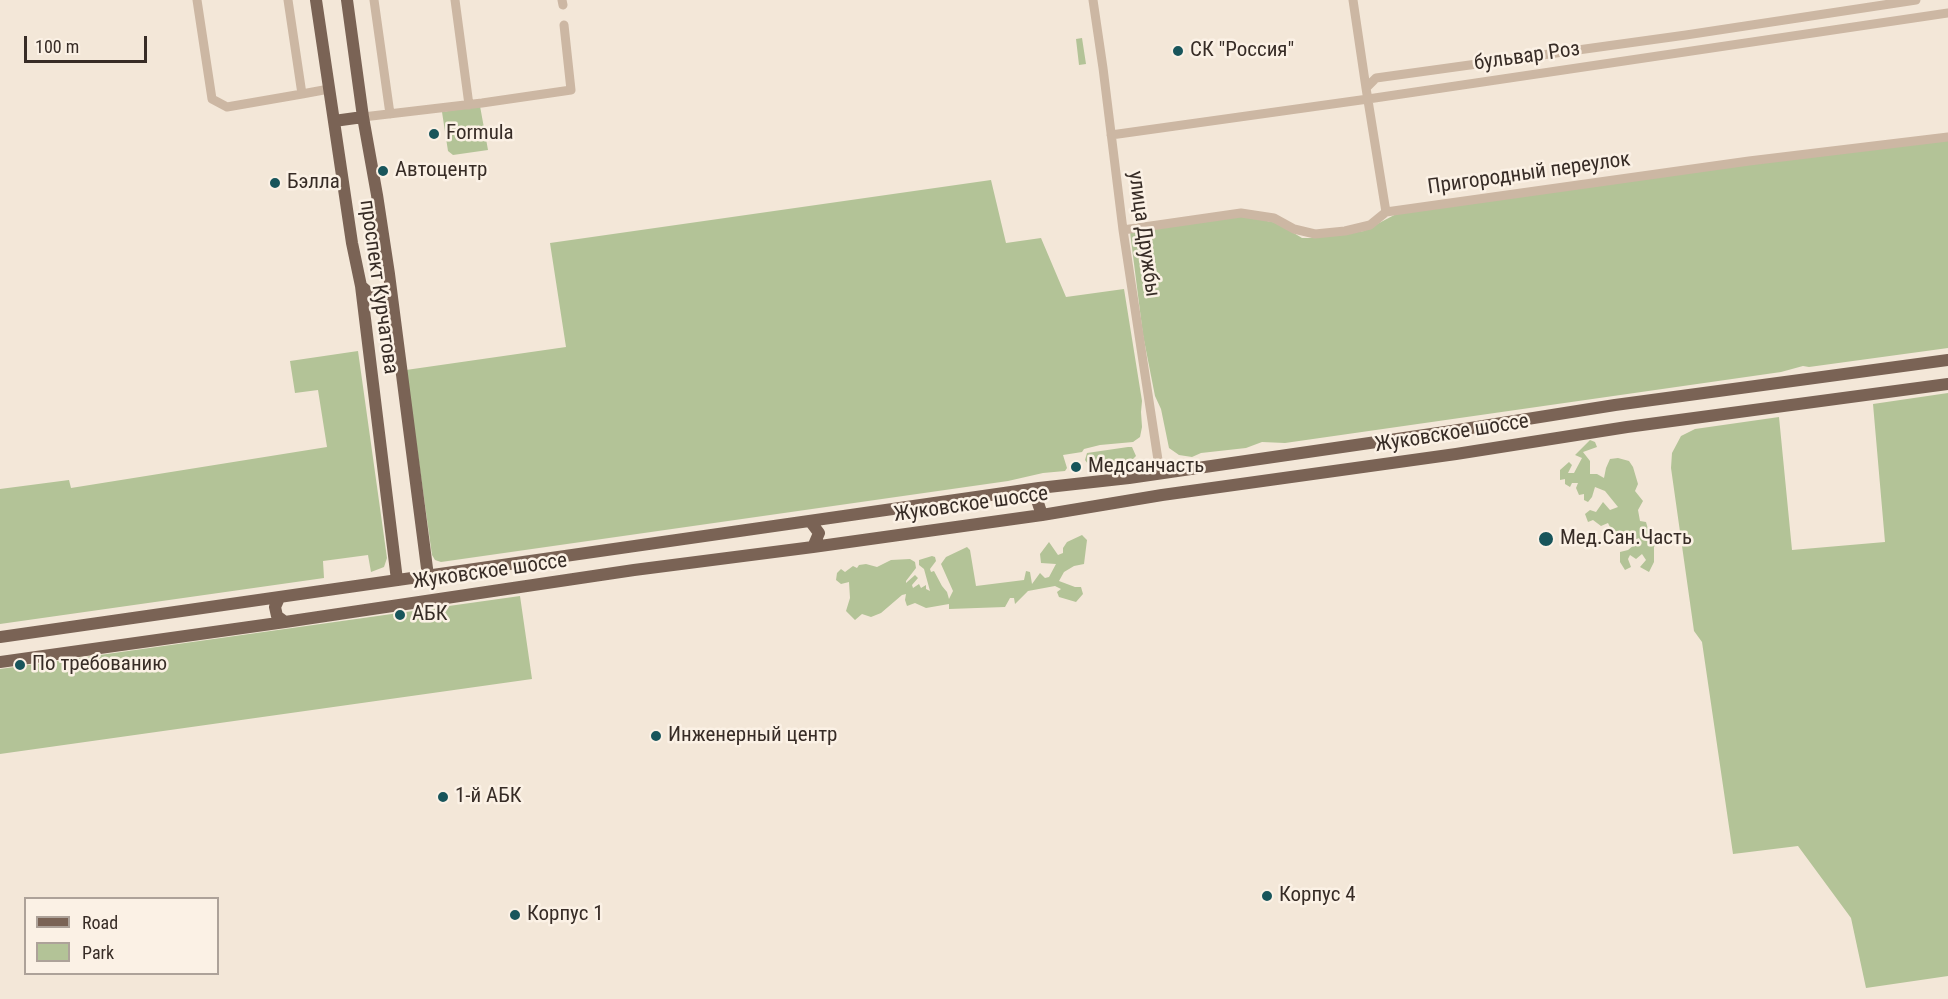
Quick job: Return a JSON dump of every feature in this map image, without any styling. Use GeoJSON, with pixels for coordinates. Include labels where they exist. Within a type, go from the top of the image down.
{"type":"FeatureCollection","features":[{"type":"Feature","properties":{"kind":"main road","name":"проспект Курчатова"},"geometry":{"type":"LineString","coordinates":[[316,0],[361,286],[397,580]]}},
{"type":"Feature","properties":{"kind":"main road","name":"проспект Курчатова"},"geometry":{"type":"LineString","coordinates":[[347,0],[390,285],[428,576]]}},
{"type":"Feature","properties":{"kind":"main road"},"geometry":{"type":"LineString","coordinates":[[334,121],[363,117]]}},
{"type":"Feature","properties":{"kind":"main road"},"geometry":{"type":"LineString","coordinates":[[361,286],[370,294],[377,295],[390,285]]}},
{"type":"Feature","properties":{"kind":"main road","name":"Жуковское шоссе"},"geometry":{"type":"LineString","coordinates":[[0,637],[1039,488],[1441,433],[1615,405],[1948,360]]}},
{"type":"Feature","properties":{"kind":"main road","name":"Жуковское шоссе"},"geometry":{"type":"LineString","coordinates":[[0,663],[634,570],[813,548],[1162,495],[1456,454],[1617,428],[1948,384]]}},
{"type":"Feature","properties":{"kind":"main road"},"geometry":{"type":"LineString","coordinates":[[1276,456],[1282,461],[1284,471],[1280,480]]}},
{"type":"Feature","properties":{"kind":"main road"},"geometry":{"type":"LineString","coordinates":[[1039,488],[1036,497],[1042,514]]}},
{"type":"Feature","properties":{"kind":"main road"},"geometry":{"type":"LineString","coordinates":[[810,521],[819,533],[813,548]]}},
{"type":"Feature","properties":{"kind":"main road"},"geometry":{"type":"LineString","coordinates":[[514,563],[521,570],[522,579],[514,588]]}},
{"type":"Feature","properties":{"kind":"main road"},"geometry":{"type":"LineString","coordinates":[[279,598],[275,607],[277,616],[285,622]]}},
{"type":"Feature","properties":{"kind":"street"},"geometry":{"type":"LineString","coordinates":[[197,0],[212,99],[227,107],[329,89]]}},
{"type":"Feature","properties":{"kind":"street"},"geometry":{"type":"LineString","coordinates":[[288,0],[302,94]]}},
{"type":"Feature","properties":{"kind":"street"},"geometry":{"type":"LineString","coordinates":[[375,0],[390,114]]}},
{"type":"Feature","properties":{"kind":"street"},"geometry":{"type":"LineString","coordinates":[[455,0],[469,105]]}},
{"type":"Feature","properties":{"kind":"street","name":"улица Дружбы"},"geometry":{"type":"LineString","coordinates":[[1093,0],[1123,230],[1160,473]]}},
{"type":"Feature","properties":{"kind":"street"},"geometry":{"type":"LineString","coordinates":[[1353,0],[1386,212]]}},
{"type":"Feature","properties":{"kind":"street"},"geometry":{"type":"LineString","coordinates":[[1366,88],[1377,78],[1916,0]]}},
{"type":"Feature","properties":{"kind":"street","name":"бульвар Роз"},"geometry":{"type":"LineString","coordinates":[[1111,135],[1948,13]]}},
{"type":"Feature","properties":{"kind":"street"},"geometry":{"type":"LineString","coordinates":[[363,117],[572,90],[564,25]]}},
{"type":"Feature","properties":{"kind":"street","name":"Пригородный переулок"},"geometry":{"type":"LineString","coordinates":[[1123,230],[1241,213],[1274,218],[1294,230],[1315,234],[1345,231],[1370,225],[1386,212],[1749,161],[1948,137]]}},
{"type":"Feature","properties":{"kind":"green space"},"geometry":{"type":"Polygon","coordinates":[[[1082,38],[1086,64],[1079,65],[1076,39],[1082,38]]]}},
{"type":"Feature","properties":{"kind":"green space"},"geometry":{"type":"Polygon","coordinates":[[[480,106],[488,150],[453,155],[448,151],[442,112],[480,106]]]}},
{"type":"Feature","properties":{"kind":"green space"},"geometry":{"type":"Polygon","coordinates":[[[1948,138],[1948,348],[1803,366],[1781,372],[1285,443],[1262,442],[1246,448],[1201,453],[1192,457],[1179,455],[1169,448],[1161,409],[1155,396],[1143,335],[1130,232],[1242,216],[1277,223],[1302,238],[1313,238],[1364,231],[1400,212],[1948,138]]]}},
{"type":"Feature","properties":{"kind":"green space"},"geometry":{"type":"Polygon","coordinates":[[[991,180],[1006,243],[1041,238],[1066,297],[1124,289],[1142,401],[1140,437],[1133,442],[1100,445],[1084,449],[1082,452],[1063,455],[1067,468],[1065,471],[1043,473],[1008,481],[441,562],[435,560],[432,555],[406,370],[566,347],[550,243],[991,180]]]}},
{"type":"Feature","properties":{"kind":"green space"},"geometry":{"type":"Polygon","coordinates":[[[358,351],[387,558],[384,567],[371,572],[368,555],[323,561],[324,578],[0,624],[0,489],[69,480],[71,488],[327,447],[318,390],[295,393],[290,361],[358,351]]]}},
{"type":"Feature","properties":{"kind":"green space"},"geometry":{"type":"Polygon","coordinates":[[[1948,393],[1948,976],[1866,988],[1851,918],[1798,846],[1733,854],[1702,642],[1694,631],[1671,468],[1672,453],[1681,436],[1695,429],[1779,417],[1792,550],[1885,542],[1873,404],[1948,393]]]}},
{"type":"Feature","properties":{"kind":"green space"},"geometry":{"type":"Polygon","coordinates":[[[1590,440],[1595,442],[1597,447],[1583,452],[1590,461],[1590,474],[1597,474],[1604,478],[1610,459],[1618,458],[1629,461],[1633,467],[1638,484],[1635,491],[1643,501],[1638,510],[1640,521],[1646,522],[1649,533],[1648,541],[1652,544],[1653,539],[1658,540],[1654,547],[1654,562],[1649,572],[1640,567],[1646,560],[1642,554],[1636,559],[1630,555],[1628,559],[1631,567],[1625,570],[1620,562],[1620,552],[1628,550],[1640,540],[1639,538],[1629,542],[1619,540],[1619,533],[1611,529],[1608,523],[1601,526],[1593,520],[1588,522],[1585,514],[1590,510],[1596,512],[1603,502],[1610,510],[1618,507],[1605,491],[1595,487],[1588,502],[1584,500],[1584,494],[1579,495],[1576,488],[1578,483],[1572,483],[1570,487],[1565,484],[1565,479],[1560,480],[1560,470],[1569,462],[1572,465],[1568,473],[1574,473],[1582,458],[1575,455],[1590,440]]]}},
{"type":"Feature","properties":{"kind":"green space"},"geometry":{"type":"Polygon","coordinates":[[[1132,447],[1136,456],[1125,463],[1088,464],[1085,460],[1087,453],[1132,447]]]}},
{"type":"Feature","properties":{"kind":"green space"},"geometry":{"type":"Polygon","coordinates":[[[1082,535],[1087,540],[1084,564],[1074,566],[1064,572],[1059,581],[1081,587],[1083,594],[1076,602],[1059,597],[1057,592],[1061,589],[1055,586],[1028,591],[1015,604],[1014,598],[1010,598],[1005,607],[949,609],[949,604],[926,608],[915,603],[907,606],[906,594],[881,613],[871,617],[862,614],[855,620],[846,611],[850,598],[849,582],[841,584],[836,580],[837,573],[841,569],[845,572],[853,566],[857,568],[859,565],[866,564],[877,567],[891,560],[910,559],[915,562],[916,568],[906,583],[915,575],[918,578],[912,585],[913,588],[919,584],[921,588],[926,585],[926,589],[930,591],[919,560],[932,556],[936,561],[930,569],[931,572],[934,571],[949,599],[953,591],[941,564],[946,557],[967,547],[970,550],[976,586],[1024,580],[1026,571],[1030,572],[1032,584],[1040,573],[1045,578],[1049,577],[1056,564],[1041,563],[1040,554],[1049,542],[1058,555],[1063,553],[1067,542],[1082,535]]]}},
{"type":"Feature","properties":{"kind":"green space"},"geometry":{"type":"Polygon","coordinates":[[[520,596],[532,679],[0,754],[0,669],[520,596]]]}},
{"type":"Feature","properties":{"kind":"place","name":"СК \"Россия\""},"geometry":{"type":"Point","coordinates":[1178,51]}},
{"type":"Feature","properties":{"kind":"place","name":"Formula"},"geometry":{"type":"Point","coordinates":[434,134]}},
{"type":"Feature","properties":{"kind":"place","name":"Автоцентр"},"geometry":{"type":"Point","coordinates":[383,171]}},
{"type":"Feature","properties":{"kind":"place","name":"Бэлла"},"geometry":{"type":"Point","coordinates":[275,183]}},
{"type":"Feature","properties":{"kind":"place","name":"Медсанчасть"},"geometry":{"type":"Point","coordinates":[1076,467]}},
{"type":"Feature","properties":{"kind":"place","name":"Мед.Сан.Часть"},"geometry":{"type":"Point","coordinates":[1546,539]}},
{"type":"Feature","properties":{"kind":"place","name":"АБК"},"geometry":{"type":"Point","coordinates":[400,615]}},
{"type":"Feature","properties":{"kind":"place","name":"По требованию"},"geometry":{"type":"Point","coordinates":[20,665]}},
{"type":"Feature","properties":{"kind":"place","name":"Инженерный центр"},"geometry":{"type":"Point","coordinates":[656,736]}},
{"type":"Feature","properties":{"kind":"place","name":"1-й АБК"},"geometry":{"type":"Point","coordinates":[443,797]}},
{"type":"Feature","properties":{"kind":"place","name":"Корпус 4"},"geometry":{"type":"Point","coordinates":[1267,896]}},
{"type":"Feature","properties":{"kind":"place","name":"Корпус 1"},"geometry":{"type":"Point","coordinates":[515,915]}}]}
